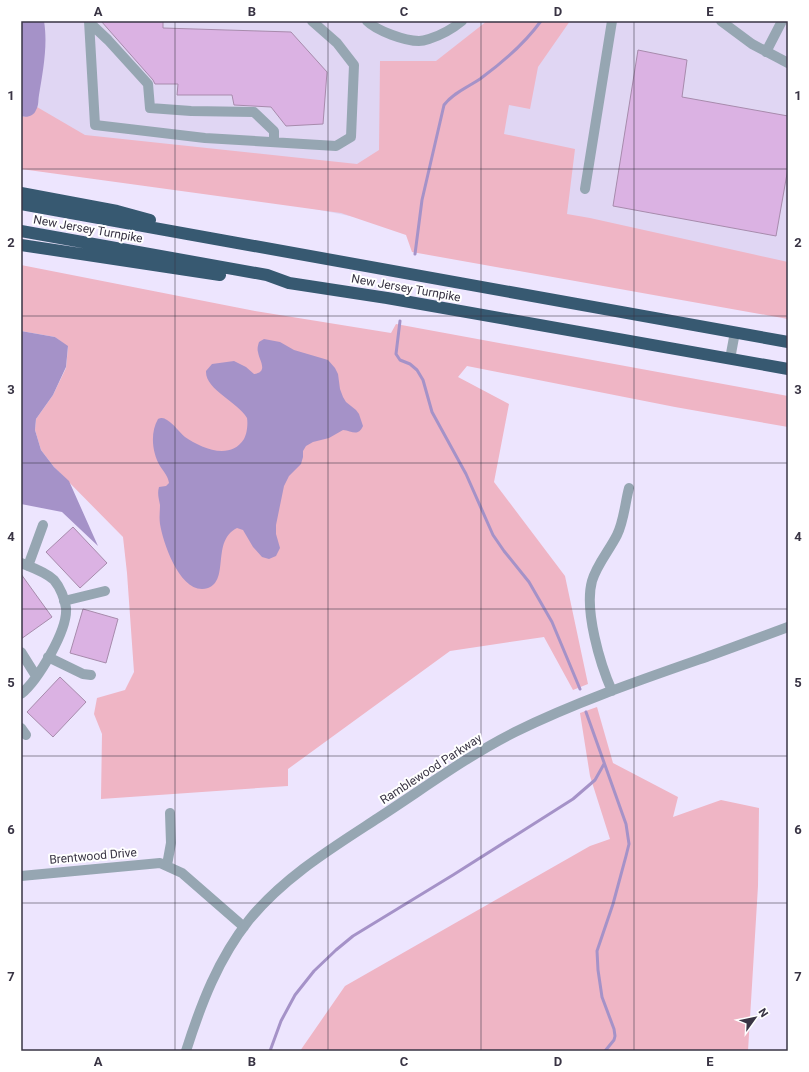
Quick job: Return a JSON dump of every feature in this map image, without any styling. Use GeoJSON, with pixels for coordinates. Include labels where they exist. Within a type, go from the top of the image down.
{"type":"FeatureCollection","features":[{"type":"Feature","properties":{"kind":"highway"},"geometry":{"type":"LineString","coordinates":[[21,193],[117,210],[212,238]]}},
{"type":"Feature","properties":{"kind":"highway","name":"New Jersey Turnpike"},"geometry":{"type":"LineString","coordinates":[[21,204],[788,342]]}},
{"type":"Feature","properties":{"kind":"highway","name":"New Jersey Turnpike"},"geometry":{"type":"LineString","coordinates":[[21,231],[267,275],[289,283],[387,298],[788,369]]}},
{"type":"Feature","properties":{"kind":"highway"},"geometry":{"type":"LineString","coordinates":[[21,245],[268,283],[289,283]]}},
{"type":"Feature","properties":{"kind":"street"},"geometry":{"type":"LineString","coordinates":[[90,22],[95,125],[206,138],[336,146],[351,137],[354,65],[338,43],[312,21]]}},
{"type":"Feature","properties":{"kind":"street"},"geometry":{"type":"LineString","coordinates":[[367,21],[372,26],[394,36],[420,41],[441,36],[452,30],[462,21]]}},
{"type":"Feature","properties":{"kind":"street"},"geometry":{"type":"LineString","coordinates":[[586,189],[612,21]]}},
{"type":"Feature","properties":{"kind":"street"},"geometry":{"type":"LineString","coordinates":[[721,21],[752,44],[788,63]]}},
{"type":"Feature","properties":{"kind":"street"},"geometry":{"type":"LineString","coordinates":[[766,52],[782,21]]}},
{"type":"Feature","properties":{"kind":"street"},"geometry":{"type":"LineString","coordinates":[[90,22],[148,84],[150,108],[191,111],[254,112],[274,131],[274,142]]}},
{"type":"Feature","properties":{"kind":"street"},"geometry":{"type":"LineString","coordinates":[[730,359],[735,332]]}},
{"type":"Feature","properties":{"kind":"street"},"geometry":{"type":"LineString","coordinates":[[612,691],[605,674],[595,636],[590,593],[592,581],[597,568],[617,535],[621,525],[629,488]]}},
{"type":"Feature","properties":{"kind":"street"},"geometry":{"type":"LineString","coordinates":[[21,694],[36,676],[62,632],[66,608],[60,589],[53,579],[24,565],[43,525]]}},
{"type":"Feature","properties":{"kind":"street"},"geometry":{"type":"LineString","coordinates":[[64,601],[105,591]]}},
{"type":"Feature","properties":{"kind":"street","name":"Ramblewood Parkway"},"geometry":{"type":"LineString","coordinates":[[186,1051],[214,974],[225,955],[244,927],[263,904],[311,863],[494,743],[534,723],[612,691],[788,627]]}},
{"type":"Feature","properties":{"kind":"street"},"geometry":{"type":"LineString","coordinates":[[21,652],[36,676]]}},
{"type":"Feature","properties":{"kind":"street"},"geometry":{"type":"LineString","coordinates":[[48,657],[83,674],[90,675]]}},
{"type":"Feature","properties":{"kind":"street"},"geometry":{"type":"LineString","coordinates":[[170,813],[171,843],[167,865],[182,873],[192,881],[244,927]]}},
{"type":"Feature","properties":{"kind":"street","name":"Brentwood Drive"},"geometry":{"type":"LineString","coordinates":[[21,876],[153,863],[167,865]]}},
{"type":"Feature","properties":{"kind":"shaded area"},"geometry":{"type":"Polygon","coordinates":[[[21,21],[788,21],[788,300],[597,265],[21,151],[21,21]]]}},
{"type":"Feature","properties":{"kind":"shaded area"},"geometry":{"type":"Polygon","coordinates":[[[21,21],[44,21],[45,30],[44,58],[38,106],[34,114],[26,117],[21,116],[21,21]]]}},
{"type":"Feature","properties":{"kind":"shaded area"},"geometry":{"type":"Polygon","coordinates":[[[487,21],[570,21],[538,67],[530,109],[509,105],[504,134],[575,149],[567,214],[788,262],[788,319],[412,252],[406,235],[341,213],[21,169],[21,115],[24,117],[37,107],[85,135],[357,164],[379,150],[380,61],[436,61],[487,21]]]}},
{"type":"Feature","properties":{"kind":"shaded area"},"geometry":{"type":"Polygon","coordinates":[[[21,265],[255,311],[391,333],[396,324],[788,396],[788,427],[675,407],[467,366],[458,377],[509,404],[494,482],[565,576],[588,684],[573,690],[544,637],[450,651],[288,769],[288,786],[101,799],[102,734],[94,714],[97,698],[125,690],[134,672],[123,537],[54,467],[41,450],[35,430],[36,419],[53,395],[66,368],[68,347],[55,337],[21,331],[21,265]]]}},
{"type":"Feature","properties":{"kind":"shaded area"},"geometry":{"type":"Polygon","coordinates":[[[21,331],[55,337],[68,346],[66,367],[53,395],[36,419],[35,430],[41,450],[54,467],[69,481],[98,546],[62,512],[21,504],[21,331]]]}},
{"type":"Feature","properties":{"kind":"shaded area"},"geometry":{"type":"Polygon","coordinates":[[[264,339],[280,342],[294,350],[328,360],[338,374],[340,389],[343,397],[346,402],[359,414],[363,426],[357,432],[343,430],[329,438],[313,442],[306,446],[303,451],[301,464],[289,476],[284,486],[276,525],[276,534],[280,548],[276,556],[269,559],[262,557],[253,547],[243,530],[237,528],[229,534],[225,542],[218,577],[214,584],[208,588],[198,589],[182,577],[169,555],[162,533],[158,490],[159,487],[166,486],[169,483],[167,476],[157,461],[155,455],[153,436],[155,424],[158,419],[166,419],[185,437],[207,448],[223,451],[231,450],[238,446],[246,434],[247,418],[243,412],[216,390],[207,378],[206,371],[212,364],[234,361],[246,367],[254,374],[259,373],[262,365],[258,347],[259,342],[264,339]]]}},
{"type":"Feature","properties":{"kind":"shaded area"},"geometry":{"type":"Polygon","coordinates":[[[597,707],[613,763],[678,797],[673,817],[721,800],[759,808],[758,886],[748,1051],[300,1051],[345,986],[590,846],[610,839],[590,776],[580,713],[597,707]]]}},
{"type":"Feature","properties":{"kind":"building"},"geometry":{"type":"Polygon","coordinates":[[[101,21],[163,21],[163,28],[291,32],[327,72],[323,124],[286,126],[271,107],[234,105],[232,95],[177,95],[178,84],[155,84],[101,21]]]}},
{"type":"Feature","properties":{"kind":"building"},"geometry":{"type":"Polygon","coordinates":[[[638,50],[687,60],[682,97],[788,116],[788,168],[776,236],[613,206],[638,50]]]}},
{"type":"Feature","properties":{"kind":"building"},"geometry":{"type":"Polygon","coordinates":[[[73,527],[107,563],[80,588],[46,552],[73,527]]]}},
{"type":"Feature","properties":{"kind":"building"},"geometry":{"type":"Polygon","coordinates":[[[21,574],[52,617],[21,639],[21,574]]]}},
{"type":"Feature","properties":{"kind":"building"},"geometry":{"type":"Polygon","coordinates":[[[83,609],[118,619],[106,663],[70,653],[83,609]]]}},
{"type":"Feature","properties":{"kind":"building"},"geometry":{"type":"Polygon","coordinates":[[[60,677],[86,702],[53,737],[27,712],[60,677]]]}},
{"type":"Feature","properties":{"kind":"waterway"},"geometry":{"type":"LineString","coordinates":[[415,254],[422,200],[444,105],[456,94],[497,66],[528,37],[541,21]]}},
{"type":"Feature","properties":{"kind":"waterway"},"geometry":{"type":"LineString","coordinates":[[400,321],[396,354],[400,360],[410,364],[417,370],[423,380],[432,412],[466,474],[493,535],[529,582],[552,622],[580,689]]}},
{"type":"Feature","properties":{"kind":"waterway"},"geometry":{"type":"LineString","coordinates":[[586,712],[626,824],[629,844],[613,904],[597,951],[602,997],[614,1029],[615,1036],[614,1040],[605,1051]]}},
{"type":"Feature","properties":{"kind":"waterway"},"geometry":{"type":"LineString","coordinates":[[270,1051],[281,1021],[295,995],[314,971],[336,950],[353,936],[573,799],[595,780],[604,764]]}}]}
